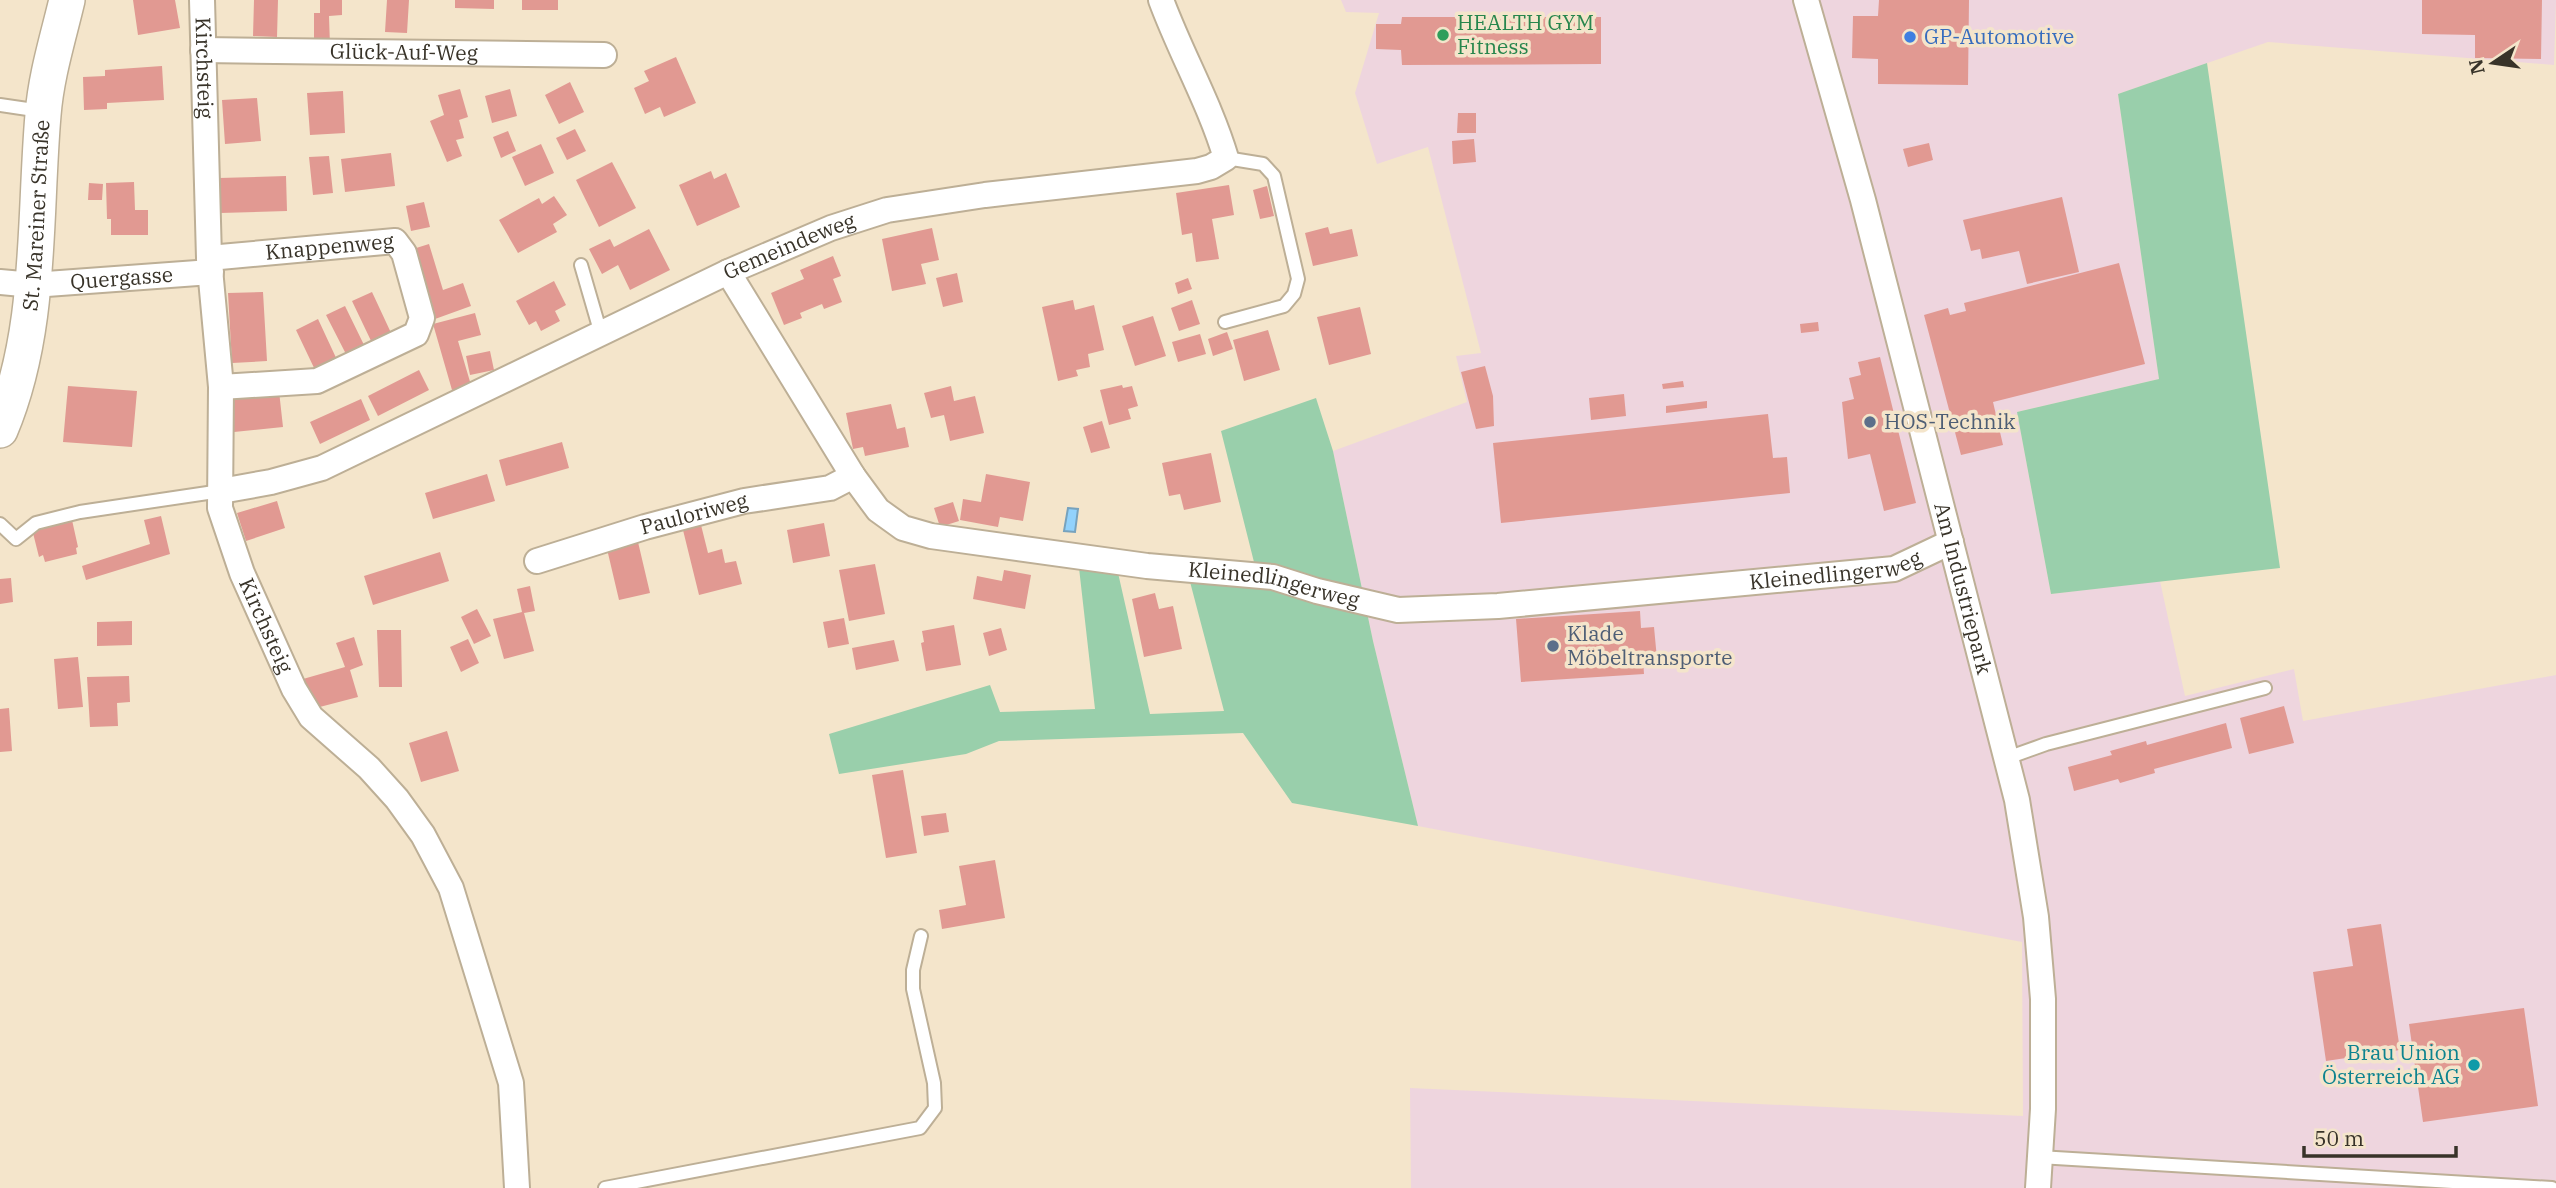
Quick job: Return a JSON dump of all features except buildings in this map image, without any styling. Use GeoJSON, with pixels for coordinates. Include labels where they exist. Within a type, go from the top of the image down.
{"type":"FeatureCollection","features":[{"type":"Feature","properties":{"kind":"main road","name":"St. Mareiner Straße"},"geometry":{"type":"LineString","coordinates":[[0,430],[9,409],[22,353],[17,283],[47,82],[67,0]]}},
{"type":"Feature","properties":{"kind":"street","name":"Kirchsteig"},"geometry":{"type":"LineString","coordinates":[[202,0],[210,265],[220,387],[220,508],[242,573],[294,690],[311,717],[369,768],[397,799],[423,835],[451,888],[511,1083],[517,1188]]}},
{"type":"Feature","properties":{"kind":"street"},"geometry":{"type":"LineString","coordinates":[[1161,0],[1176,41],[1216,124],[1226,158]]}},
{"type":"Feature","properties":{"kind":"street","name":"Am Industriepark"},"geometry":{"type":"LineString","coordinates":[[1806,0],[1863,200],[2017,800],[2036,917],[2043,999],[2043,1109],[2038,1188]]}},
{"type":"Feature","properties":{"kind":"street","name":"Glück-Auf-Weg"},"geometry":{"type":"LineString","coordinates":[[203,50],[604,55]]}},
{"type":"Feature","properties":{"kind":"street","name":"Gemeindeweg"},"geometry":{"type":"LineString","coordinates":[[221,491],[271,482],[322,468],[728,272],[831,228],[887,210],[985,195],[1197,171],[1226,158]]}},
{"type":"Feature","properties":{"kind":"street","name":"Knappenweg"},"geometry":{"type":"LineString","coordinates":[[210,265],[396,241],[404,253],[422,318],[416,334],[317,381],[220,387]]}},
{"type":"Feature","properties":{"kind":"street","name":"Quergasse"},"geometry":{"type":"LineString","coordinates":[[17,283],[210,265]]}},
{"type":"Feature","properties":{"kind":"street","name":"Kleinedlingerweg"},"geometry":{"type":"LineString","coordinates":[[728,272],[853,476],[878,510],[903,528],[931,536],[1147,566],[1273,577],[1317,591],[1398,610],[1498,606],[1894,569],[1951,542]]}},
{"type":"Feature","properties":{"kind":"street","name":"Pauloriweg"},"geometry":{"type":"LineString","coordinates":[[537,561],[645,527],[744,501],[830,488],[853,476]]}},
{"type":"Feature","properties":{"kind":"lane"},"geometry":{"type":"LineString","coordinates":[[0,105],[43,111]]}},
{"type":"Feature","properties":{"kind":"lane"},"geometry":{"type":"LineString","coordinates":[[1224,322],[1284,306],[1294,294],[1298,279],[1274,176],[1263,164],[1226,158]]}},
{"type":"Feature","properties":{"kind":"lane"},"geometry":{"type":"LineString","coordinates":[[580,265],[601,334]]}},
{"type":"Feature","properties":{"kind":"lane"},"geometry":{"type":"LineString","coordinates":[[0,524],[16,539],[36,523],[79,512],[221,491]]}},
{"type":"Feature","properties":{"kind":"lane"},"geometry":{"type":"LineString","coordinates":[[2007,758],[2046,744],[2264,688]]}},
{"type":"Feature","properties":{"kind":"lane"},"geometry":{"type":"LineString","coordinates":[[605,1188],[919,1128],[934,1108],[934,1083],[913,989],[921,936]]}},
{"type":"Feature","properties":{"kind":"lane"},"geometry":{"type":"LineString","coordinates":[[2039,1157],[2552,1188]]}},
{"type":"Feature","properties":{"kind":"shaded area"},"geometry":{"type":"Polygon","coordinates":[[[1341,0],[2556,0],[2554,65],[2268,42],[2118,94],[2159,379],[2017,412],[2051,594],[2160,581],[2185,696],[2294,669],[2303,721],[2556,675],[2556,1188],[1411,1188],[1410,1088],[2023,1116],[2022,942],[1418,826],[1373,641],[1333,451],[1467,402],[1456,356],[1481,353],[1428,147],[1377,164],[1355,93],[1379,13],[1346,12],[1341,0]]]}},
{"type":"Feature","properties":{"kind":"green space"},"geometry":{"type":"Polygon","coordinates":[[[2207,63],[2280,568],[2051,594],[2017,412],[2159,379],[2118,94],[2207,63]]]}},
{"type":"Feature","properties":{"kind":"green space"},"geometry":{"type":"Polygon","coordinates":[[[1316,398],[1333,451],[1373,641],[1418,826],[1292,803],[1243,733],[999,741],[966,754],[839,774],[829,734],[990,685],[1000,712],[1095,709],[1078,559],[1116,564],[1150,714],[1224,711],[1189,578],[1257,589],[1254,562],[1221,431],[1316,398]]]}},
{"type":"Feature","properties":{"kind":"water"},"geometry":{"type":"Polygon","coordinates":[[[1068,508],[1078,509],[1075,532],[1064,531],[1068,508]]]}},
{"type":"Feature","properties":{"kind":"place","name":"HEALTH GYM Fitness"},"geometry":{"type":"Point","coordinates":[1443,35]}},
{"type":"Feature","properties":{"kind":"place","name":"GP-Automotive"},"geometry":{"type":"Point","coordinates":[1910,37]}},
{"type":"Feature","properties":{"kind":"place","name":"HOS-Technik"},"geometry":{"type":"Point","coordinates":[1870,422]}},
{"type":"Feature","properties":{"kind":"place","name":"Klade Möbeltransporte"},"geometry":{"type":"Point","coordinates":[1553,646]}},
{"type":"Feature","properties":{"kind":"place","name":"Brau Union Österreich AG"},"geometry":{"type":"Point","coordinates":[2474,1065]}}]}
